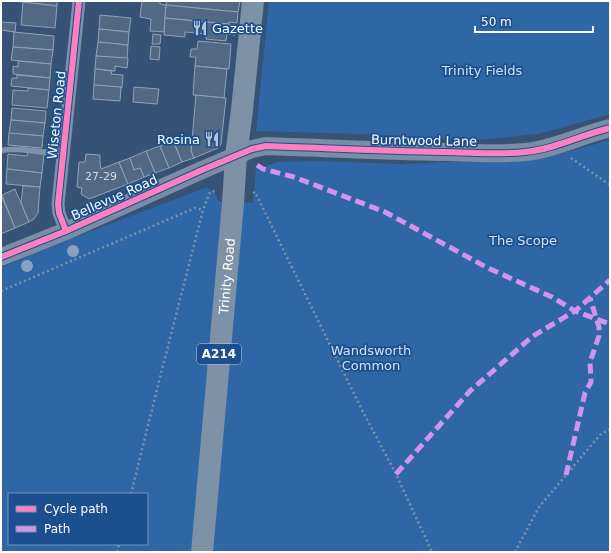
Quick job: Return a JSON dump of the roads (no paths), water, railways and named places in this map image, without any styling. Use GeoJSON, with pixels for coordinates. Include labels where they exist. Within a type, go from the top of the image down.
{"type":"FeatureCollection","features":[{"type":"Feature","properties":{"kind":"highway","name":"Trinity Road"},"geometry":{"type":"LineString","coordinates":[[202,552],[236,156],[253,1]]}},
{"type":"Feature","properties":{"kind":"main road","name":"Burntwood Lane"},"geometry":{"type":"LineString","coordinates":[[236,156],[255,148],[266,146],[499,153],[524,152],[555,146],[610,128]]}},
{"type":"Feature","properties":{"kind":"main road","name":"Bellevue Road"},"geometry":{"type":"LineString","coordinates":[[1,257],[66,231],[236,156]]}},
{"type":"Feature","properties":{"kind":"street","name":"Wiseton Road"},"geometry":{"type":"LineString","coordinates":[[66,231],[59,213],[58,204],[79,1]]}},
{"type":"Feature","properties":{"kind":"lane"},"geometry":{"type":"LineString","coordinates":[[1,151],[4,149],[25,150],[63,155]]}},
{"type":"Feature","properties":{"kind":"place","name":"Gazette"},"geometry":{"type":"Point","coordinates":[200,28]}},
{"type":"Feature","properties":{"kind":"place","name":"Rosina"},"geometry":{"type":"Point","coordinates":[212,139]}},
{"type":"Feature","properties":{"kind":"park label","name":"Trinity Fields"},"geometry":{"type":"Point","coordinates":[482,70]}},
{"type":"Feature","properties":{"kind":"park label","name":"The Scope"},"geometry":{"type":"Point","coordinates":[523,240]}},
{"type":"Feature","properties":{"kind":"park label","name":"Wandsworth Common"},"geometry":{"type":"Point","coordinates":[371,358]}}]}
